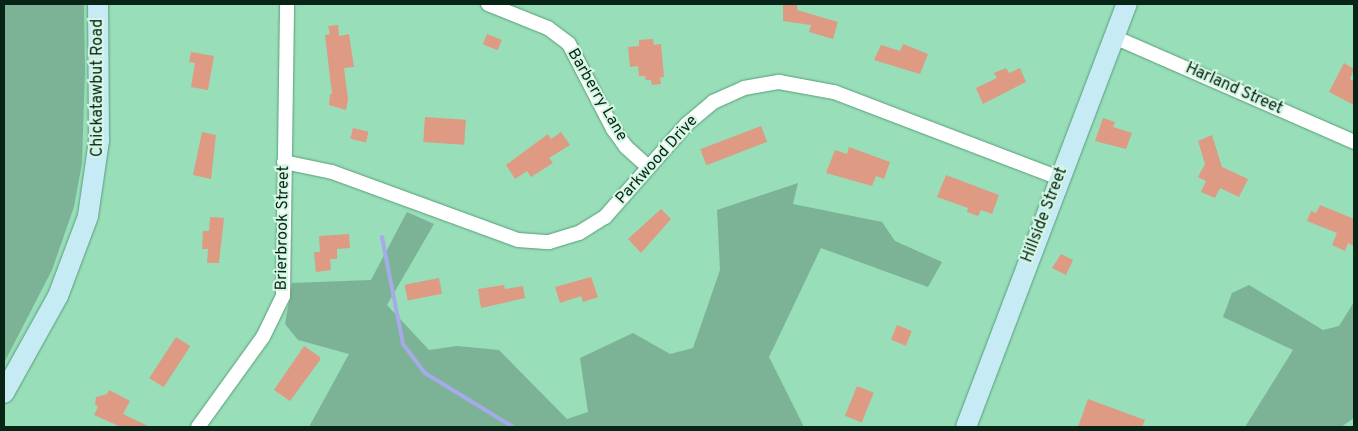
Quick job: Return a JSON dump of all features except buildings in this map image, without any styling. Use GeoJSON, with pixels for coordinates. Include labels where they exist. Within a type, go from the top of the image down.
{"type":"FeatureCollection","features":[{"type":"Feature","properties":{"kind":"street","name":"Chickatawbut Road"},"geometry":{"type":"LineString","coordinates":[[4,393],[56,300],[88,216],[99,141],[98,4]]}},
{"type":"Feature","properties":{"kind":"street","name":"Brierbrook Street"},"geometry":{"type":"LineString","coordinates":[[198,427],[263,336],[280,305],[284,278],[287,4]]}},
{"type":"Feature","properties":{"kind":"street","name":"Barberry Lane"},"geometry":{"type":"LineString","coordinates":[[488,4],[548,28],[568,44],[613,129],[626,147],[648,167]]}},
{"type":"Feature","properties":{"kind":"street","name":"Hillside Street"},"geometry":{"type":"LineString","coordinates":[[966,427],[1059,178],[1127,4]]}},
{"type":"Feature","properties":{"kind":"street","name":"Harland Street"},"geometry":{"type":"LineString","coordinates":[[1114,37],[1354,142]]}},
{"type":"Feature","properties":{"kind":"street","name":"Parkwood Drive"},"geometry":{"type":"LineString","coordinates":[[284,162],[321,169],[507,237],[539,243],[570,237],[598,223],[687,124],[713,102],[744,88],[779,82],[834,92],[1059,178]]}},
{"type":"Feature","properties":{"kind":"green space"},"geometry":{"type":"Polygon","coordinates":[[[4,4],[84,4],[85,71],[82,163],[74,207],[52,270],[4,363],[4,4]]]}},
{"type":"Feature","properties":{"kind":"green space"},"geometry":{"type":"Polygon","coordinates":[[[798,183],[793,204],[882,222],[895,241],[942,262],[928,287],[821,248],[769,357],[804,427],[309,427],[349,354],[298,340],[285,324],[292,283],[371,280],[407,212],[434,224],[387,305],[429,350],[457,346],[499,350],[567,419],[588,412],[580,358],[633,333],[670,354],[693,348],[720,270],[717,210],[798,183]]]}},
{"type":"Feature","properties":{"kind":"green space"},"geometry":{"type":"Polygon","coordinates":[[[1249,285],[1323,330],[1339,326],[1354,302],[1354,418],[1341,427],[1245,427],[1293,350],[1223,317],[1232,293],[1249,285]]]}},
{"type":"Feature","properties":{"kind":"waterway"},"geometry":{"type":"LineString","coordinates":[[382,237],[403,344],[425,373],[513,427]]}}]}
